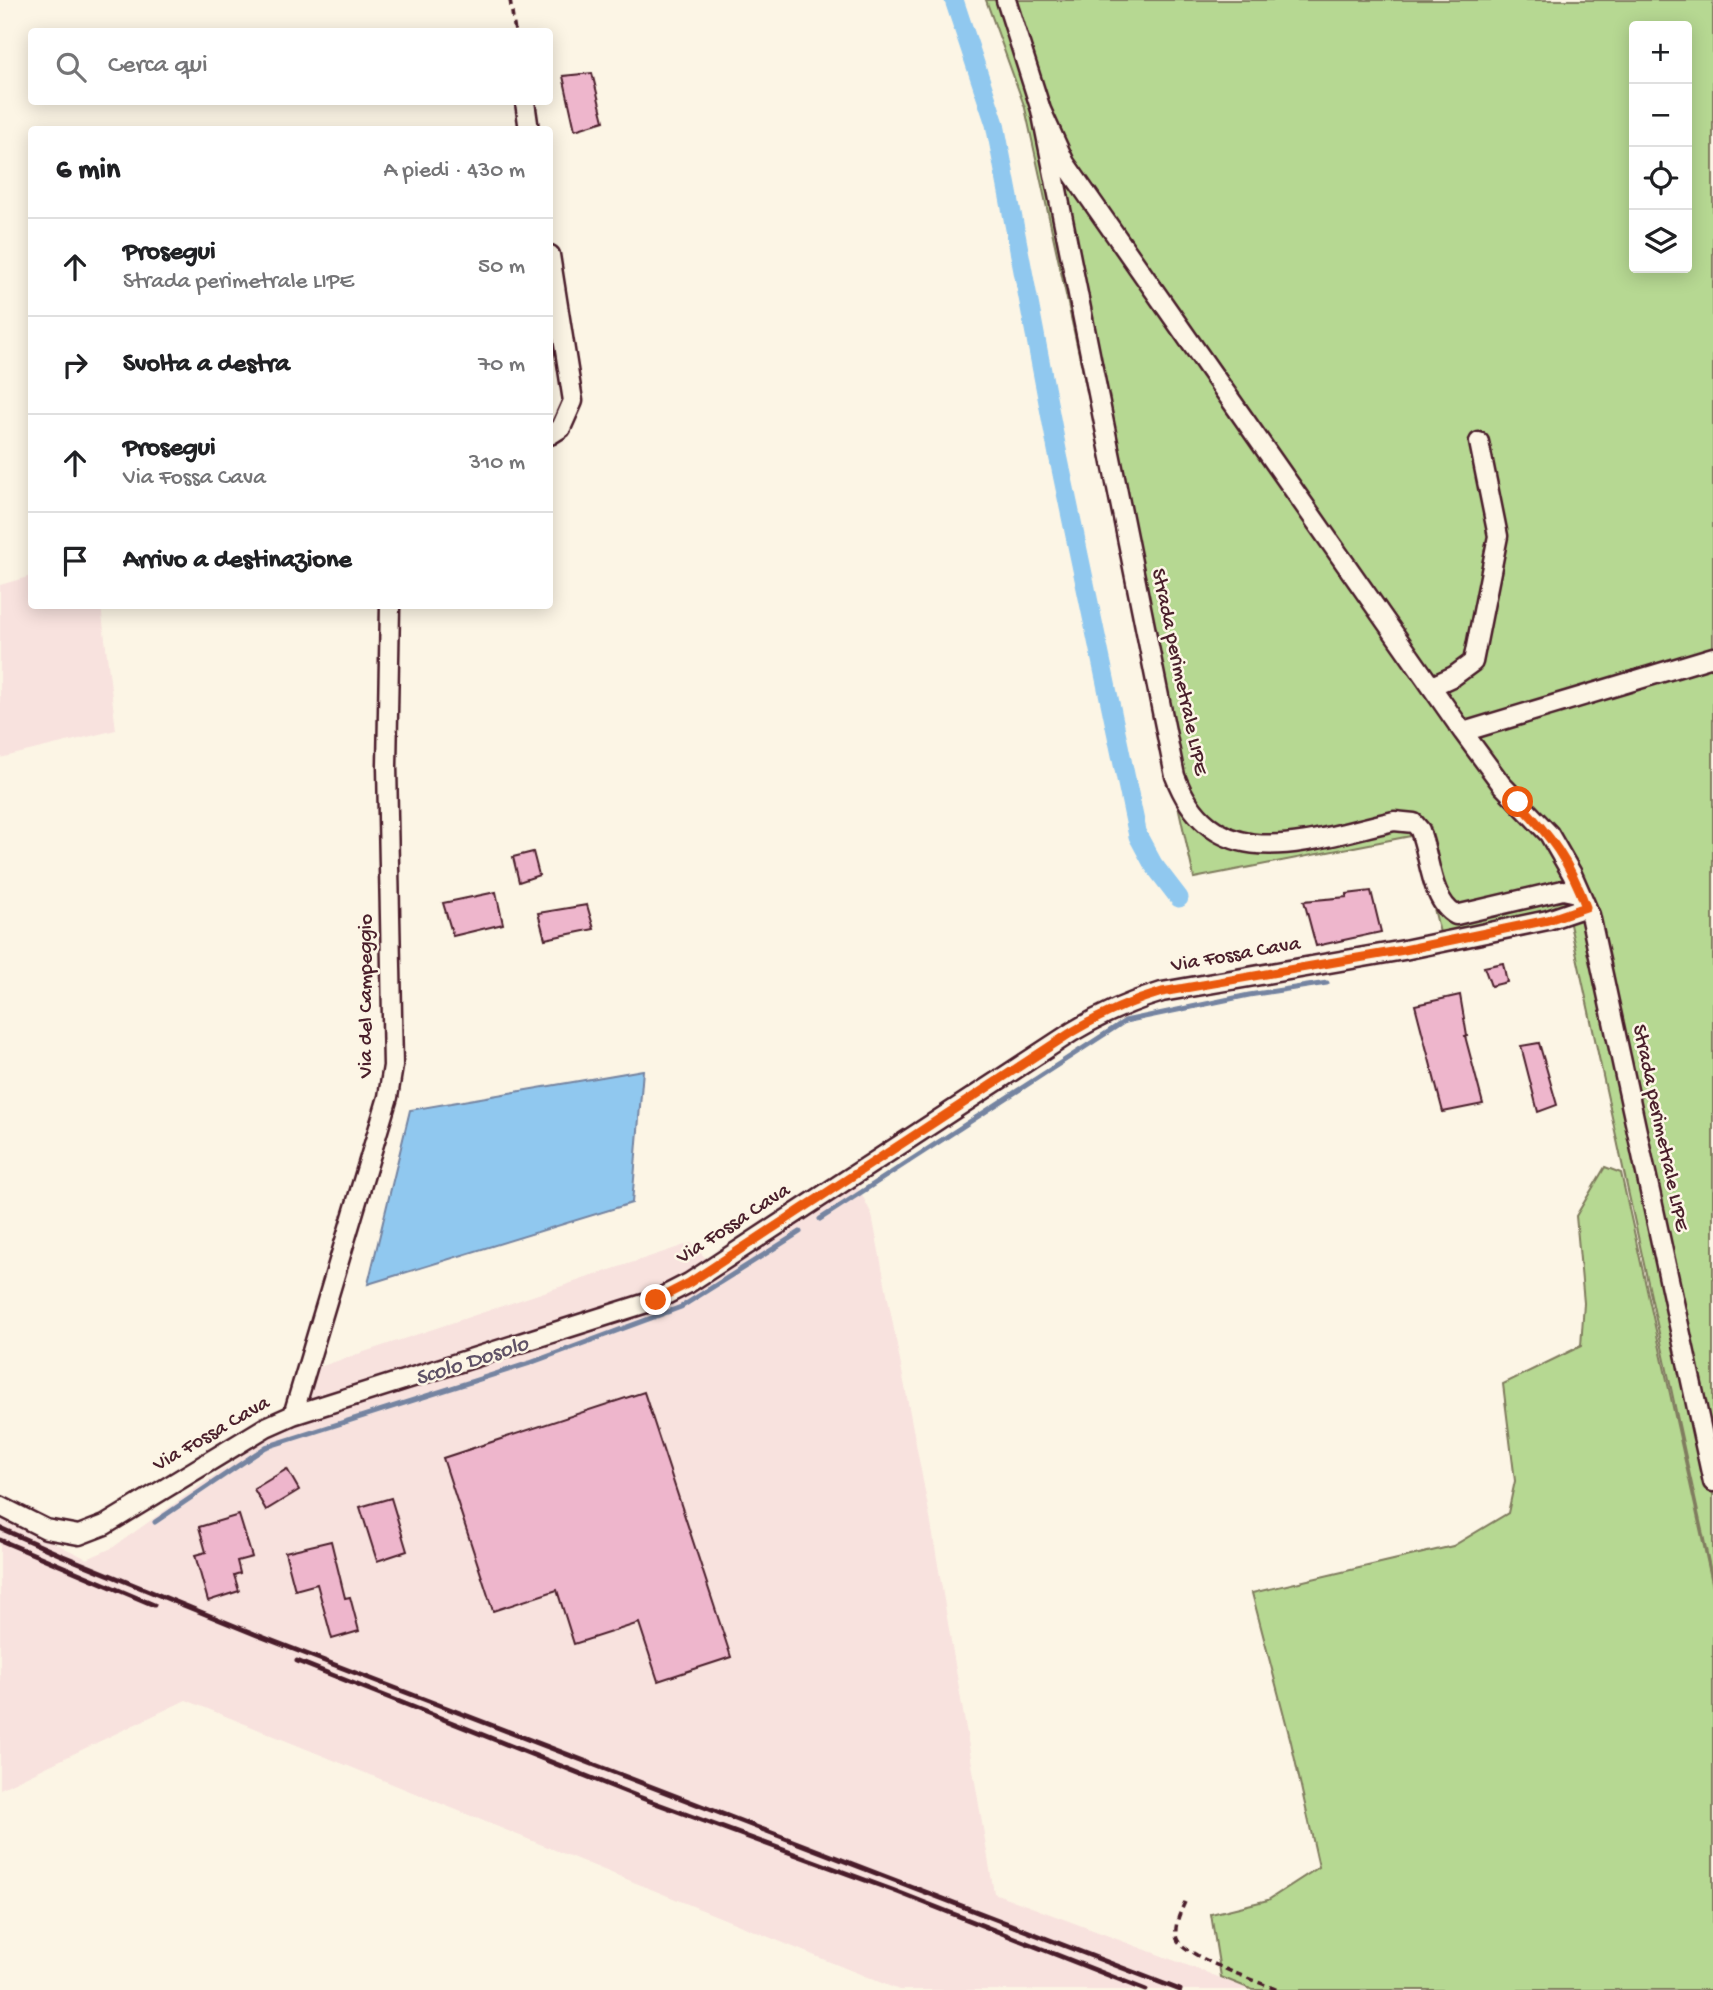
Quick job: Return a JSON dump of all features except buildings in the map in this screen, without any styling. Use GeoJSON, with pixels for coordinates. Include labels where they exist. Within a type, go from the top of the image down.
{"type":"FeatureCollection","features":[{"type":"Feature","properties":{"kind":"street","name":"Strada perimetrale LIPE"},"geometry":{"type":"LineString","coordinates":[[1006,0],[1041,110],[1175,776],[1187,804],[1206,827],[1244,843],[1271,846],[1394,821],[1413,823],[1420,830],[1441,901],[1448,911],[1456,915],[1563,890],[1577,893],[1586,907]]}},
{"type":"Feature","properties":{"kind":"street"},"geometry":{"type":"LineString","coordinates":[[525,105],[528,126]]}},
{"type":"Feature","properties":{"kind":"street","name":"Strada perimetrale LIPE"},"geometry":{"type":"LineString","coordinates":[[1041,110],[1065,163],[1084,192],[1463,732],[1502,785],[1549,834],[1566,862],[1598,943],[1713,1482]]}},
{"type":"Feature","properties":{"kind":"street"},"geometry":{"type":"LineString","coordinates":[[553,274],[573,401],[561,428],[553,433]]}},
{"type":"Feature","properties":{"kind":"street"},"geometry":{"type":"LineString","coordinates":[[1432,686],[1473,663],[1496,548],[1498,536],[1479,442]]}},
{"type":"Feature","properties":{"kind":"street","name":"Via del Campeggio"},"geometry":{"type":"LineString","coordinates":[[292,1415],[388,1097],[393,1066],[387,766],[390,609]]}},
{"type":"Feature","properties":{"kind":"street"},"geometry":{"type":"LineString","coordinates":[[1463,732],[1713,657]]}},
{"type":"Feature","properties":{"kind":"street","name":"Via Fossa Cava"},"geometry":{"type":"LineString","coordinates":[[0,1506],[46,1529],[79,1535],[105,1525],[265,1427],[292,1415],[656,1300],[689,1283],[1072,1032],[1128,1002],[1162,992],[1404,950],[1548,920],[1586,907]]}},
{"type":"Feature","properties":{"kind":"path"},"geometry":{"type":"LineString","coordinates":[[510,0],[514,28]]}},
{"type":"Feature","properties":{"kind":"path"},"geometry":{"type":"LineString","coordinates":[[1185,1902],[1176,1927],[1177,1938],[1188,1951],[1278,1990]]}},
{"type":"Feature","properties":{"kind":"shaded area"},"geometry":{"type":"Polygon","coordinates":[[[28,577],[28,609],[101,609],[116,730],[0,758],[0,585],[28,577]]]}},
{"type":"Feature","properties":{"kind":"shaded area"},"geometry":{"type":"Polygon","coordinates":[[[856,1183],[872,1215],[929,1512],[994,1893],[1253,1990],[899,1990],[186,1700],[0,1789],[0,1516],[87,1559],[112,1548],[264,1440],[262,1423],[285,1409],[307,1385],[310,1370],[691,1243],[720,1273],[856,1183]]]}},
{"type":"Feature","properties":{"kind":"green space"},"geometry":{"type":"Polygon","coordinates":[[[986,0],[1713,0],[1713,1581],[1566,906],[1440,933],[1416,835],[1194,878],[1025,108],[986,0]]]}},
{"type":"Feature","properties":{"kind":"green space"},"geometry":{"type":"Polygon","coordinates":[[[1605,1167],[1621,1173],[1713,1587],[1713,1990],[1253,1990],[1221,1977],[1211,1914],[1268,1900],[1319,1867],[1291,1742],[1252,1593],[1453,1546],[1508,1513],[1515,1481],[1503,1384],[1581,1346],[1584,1303],[1576,1216],[1605,1167]]]}},
{"type":"Feature","properties":{"kind":"water"},"geometry":{"type":"Polygon","coordinates":[[[643,1070],[632,1203],[368,1284],[410,1110],[643,1070]]]}},
{"type":"Feature","properties":{"kind":"waterway"},"geometry":{"type":"LineString","coordinates":[[954,0],[995,124],[1058,455],[1138,836],[1153,864],[1179,898]]}},
{"type":"Feature","properties":{"kind":"waterway","name":"Scolo Dosolo"},"geometry":{"type":"LineString","coordinates":[[820,1219],[1125,1021],[1249,995],[1327,983]]}},
{"type":"Feature","properties":{"kind":"waterway","name":"Scolo Dosolo"},"geometry":{"type":"LineString","coordinates":[[155,1522],[266,1447],[530,1363],[681,1307],[800,1232]]}},
{"type":"Feature","properties":{"kind":"railway"},"geometry":{"type":"LineString","coordinates":[[0,1528],[257,1635],[1180,1990]]}},
{"type":"Feature","properties":{"kind":"railway"},"geometry":{"type":"LineString","coordinates":[[0,1540],[154,1605]]}},
{"type":"Feature","properties":{"kind":"railway"},"geometry":{"type":"LineString","coordinates":[[297,1661],[639,1797],[895,1891],[1146,1990]]}},
{"type":"Feature","properties":{"kind":"route"},"geometry":{"type":"LineString","coordinates":[[656,1300],[689,1283],[1072,1032],[1128,1002],[1162,992],[1483,934],[1548,920],[1586,907],[1560,851],[1549,834],[1518,802]]}}]}
